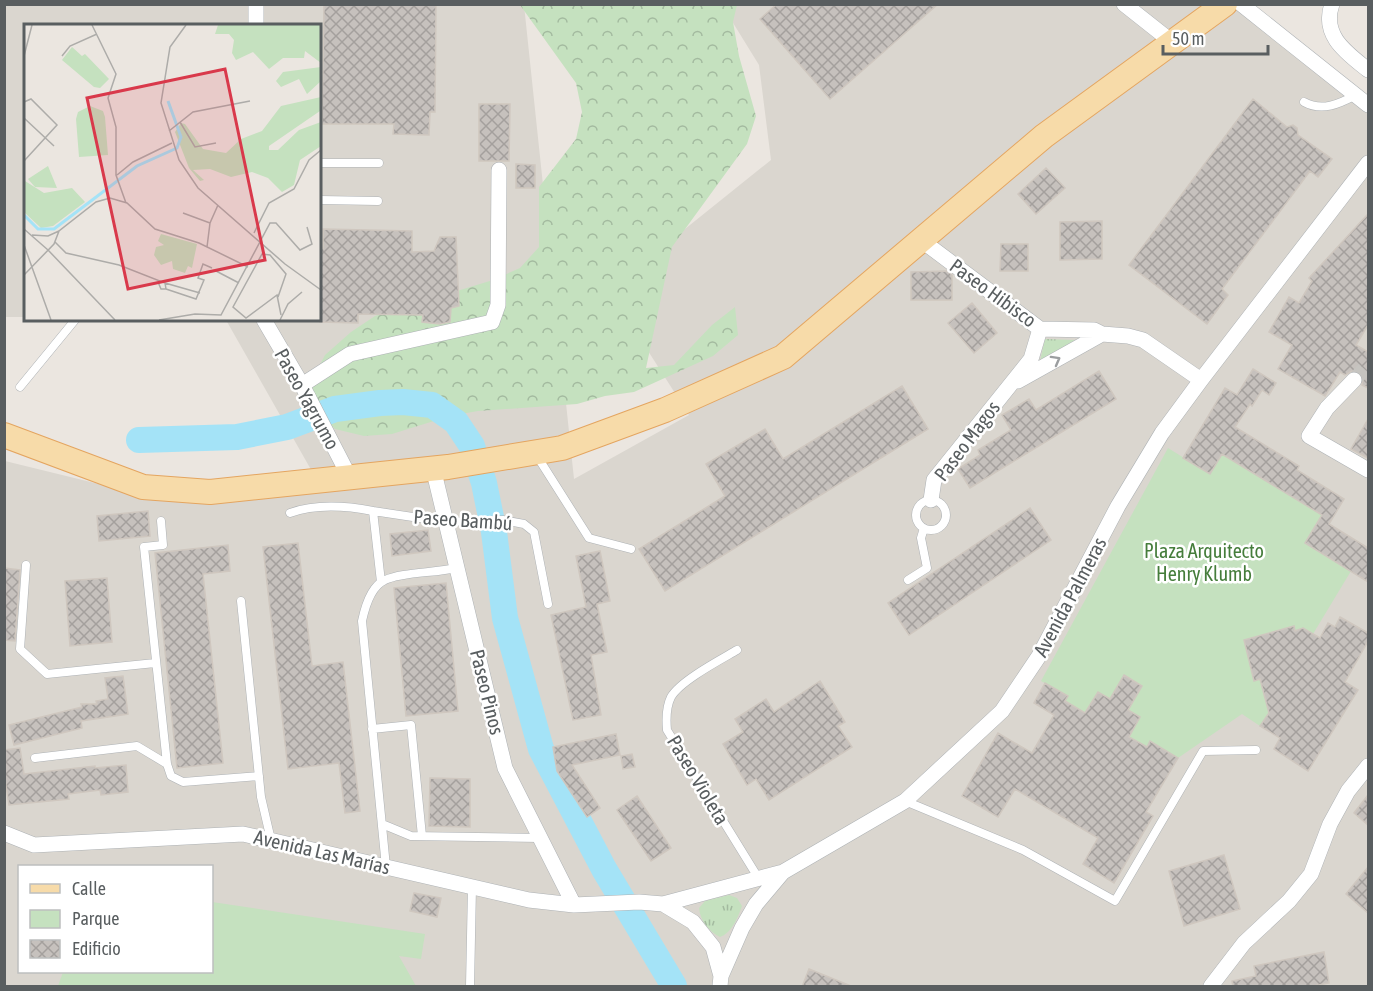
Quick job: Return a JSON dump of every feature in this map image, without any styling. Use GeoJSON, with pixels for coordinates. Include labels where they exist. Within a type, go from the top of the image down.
{"type":"FeatureCollection","features":[{"type":"Feature","properties":{"kind":"main road"},"geometry":{"type":"LineString","coordinates":[[4,435],[143,487],[210,492],[440,467],[562,448],[665,410],[783,357],[1044,136],[1226,4]]}},
{"type":"Feature","properties":{"kind":"street"},"geometry":{"type":"LineString","coordinates":[[256,4],[256,24]]}},
{"type":"Feature","properties":{"kind":"street"},"geometry":{"type":"LineString","coordinates":[[1124,4],[1172,42]]}},
{"type":"Feature","properties":{"kind":"street"},"geometry":{"type":"LineString","coordinates":[[1241,4],[1368,105]]}},
{"type":"Feature","properties":{"kind":"street"},"geometry":{"type":"LineString","coordinates":[[1332,4],[1328,16],[1337,44],[1368,70]]}},
{"type":"Feature","properties":{"kind":"street","name":"Avenida Palmeras"},"geometry":{"type":"LineString","coordinates":[[721,981],[737,937],[756,904],[783,872],[905,801],[1002,711],[1039,656],[1118,506],[1162,433],[1368,163]]}},
{"type":"Feature","properties":{"kind":"street"},"geometry":{"type":"LineString","coordinates":[[302,385],[350,354],[492,322],[498,305],[499,170]]}},
{"type":"Feature","properties":{"kind":"street","name":"Paseo Hibisco"},"geometry":{"type":"LineString","coordinates":[[921,240],[1040,329],[1094,330],[1102,334],[1143,340],[1201,380]]}},
{"type":"Feature","properties":{"kind":"street","name":"Paseo Yagrumo"},"geometry":{"type":"LineString","coordinates":[[265,321],[302,385],[350,478]]}},
{"type":"Feature","properties":{"kind":"street","name":"Paseo Magos"},"geometry":{"type":"LineString","coordinates":[[931,500],[934,480],[1031,359],[1040,329]]}},
{"type":"Feature","properties":{"kind":"street","name":"Paseo Magos"},"geometry":{"type":"LineString","coordinates":[[1010,386],[1102,334]]}},
{"type":"Feature","properties":{"kind":"street"},"geometry":{"type":"LineString","coordinates":[[1354,380],[1328,408],[1309,436],[1368,470]]}},
{"type":"Feature","properties":{"kind":"street","name":"Paseo Pinos"},"geometry":{"type":"LineString","coordinates":[[440,467],[446,522],[505,768],[574,905]]}},
{"type":"Feature","properties":{"kind":"street"},"geometry":{"type":"LineString","coordinates":[[1211,987],[1244,943],[1289,901],[1311,874],[1330,824],[1348,791],[1368,769]]}},
{"type":"Feature","properties":{"kind":"street","name":"Avenida Las Marías"},"geometry":{"type":"LineString","coordinates":[[4,833],[34,845],[243,834],[529,900],[574,905],[639,902],[663,904]]}},
{"type":"Feature","properties":{"kind":"street"},"geometry":{"type":"LineString","coordinates":[[663,904],[783,872]]}},
{"type":"Feature","properties":{"kind":"street","name":"Avenida Palmeras"},"geometry":{"type":"LineString","coordinates":[[663,904],[693,922],[713,947],[721,981]]}},
{"type":"Feature","properties":{"kind":"lane"},"geometry":{"type":"LineString","coordinates":[[1304,102],[1313,107],[1337,106],[1356,95]]}},
{"type":"Feature","properties":{"kind":"lane"},"geometry":{"type":"LineString","coordinates":[[321,163],[379,163]]}},
{"type":"Feature","properties":{"kind":"lane"},"geometry":{"type":"LineString","coordinates":[[321,200],[378,201]]}},
{"type":"Feature","properties":{"kind":"lane"},"geometry":{"type":"LineString","coordinates":[[20,387],[74,321]]}},
{"type":"Feature","properties":{"kind":"lane"},"geometry":{"type":"LineString","coordinates":[[525,454],[589,538],[631,549]]}},
{"type":"Feature","properties":{"kind":"lane"},"geometry":{"type":"LineString","coordinates":[[931,500],[940,503],[946,511],[945,522],[938,529],[928,531],[918,524],[916,512],[921,503],[931,500]]}},
{"type":"Feature","properties":{"kind":"lane","name":"Paseo Bambú"},"geometry":{"type":"LineString","coordinates":[[290,513],[322,508],[355,507],[446,522],[503,520],[524,524],[534,532],[548,604]]}},
{"type":"Feature","properties":{"kind":"lane"},"geometry":{"type":"LineString","coordinates":[[373,511],[381,582]]}},
{"type":"Feature","properties":{"kind":"lane"},"geometry":{"type":"LineString","coordinates":[[161,521],[163,545],[144,547],[155,663],[167,764],[171,776],[183,782],[259,776]]}},
{"type":"Feature","properties":{"kind":"lane"},"geometry":{"type":"LineString","coordinates":[[908,580],[927,568],[921,538],[924,528]]}},
{"type":"Feature","properties":{"kind":"lane"},"geometry":{"type":"LineString","coordinates":[[26,565],[20,649],[47,674],[155,663]]}},
{"type":"Feature","properties":{"kind":"lane"},"geometry":{"type":"LineString","coordinates":[[386,867],[362,621],[365,606],[381,582],[400,576],[438,573],[456,568]]}},
{"type":"Feature","properties":{"kind":"lane"},"geometry":{"type":"LineString","coordinates":[[241,601],[261,797],[271,840]]}},
{"type":"Feature","properties":{"kind":"lane","name":"Paseo Violeta"},"geometry":{"type":"LineString","coordinates":[[737,650],[679,686],[670,698],[666,714],[667,730],[759,879]]}},
{"type":"Feature","properties":{"kind":"lane"},"geometry":{"type":"LineString","coordinates":[[372,729],[411,725],[422,836]]}},
{"type":"Feature","properties":{"kind":"lane"},"geometry":{"type":"LineString","coordinates":[[35,758],[137,746],[167,764]]}},
{"type":"Feature","properties":{"kind":"lane"},"geometry":{"type":"LineString","coordinates":[[905,801],[1023,850],[1115,901],[1203,751],[1256,750]]}},
{"type":"Feature","properties":{"kind":"lane"},"geometry":{"type":"LineString","coordinates":[[382,824],[411,836],[541,838]]}},
{"type":"Feature","properties":{"kind":"lane"},"geometry":{"type":"LineString","coordinates":[[470,987],[472,887]]}},
{"type":"Feature","properties":{"kind":"shaded area"},"geometry":{"type":"Polygon","coordinates":[[[5,5],[524,5],[574,479],[689,415],[609,290],[771,160],[759,65],[722,5],[1252,5],[1368,99],[1368,986],[5,986],[5,461],[160,499],[322,489],[227,321],[321,321],[321,24],[24,24],[24,317],[5,317],[5,5]]]}},
{"type":"Feature","properties":{"kind":"green space"},"geometry":{"type":"Polygon","coordinates":[[[520,5],[737,5],[733,22],[739,56],[756,116],[747,144],[672,247],[646,368],[674,365],[712,325],[735,307],[738,335],[713,356],[634,392],[605,396],[577,404],[478,411],[450,416],[392,434],[364,436],[335,429],[315,410],[311,382],[325,355],[351,332],[375,316],[493,280],[520,268],[539,247],[539,187],[576,139],[582,112],[576,83],[520,5]]]}},
{"type":"Feature","properties":{"kind":"green space"},"geometry":{"type":"Polygon","coordinates":[[[1045,339],[1075,340],[1040,361],[1045,339]]]}},
{"type":"Feature","properties":{"kind":"green space","name":"Plaza Arquitecto Henry Klumb"},"geometry":{"type":"Polygon","coordinates":[[[1168,448],[1210,474],[1222,454],[1322,515],[1305,543],[1351,571],[1313,634],[1300,629],[1295,631],[1293,626],[1244,640],[1254,681],[1260,679],[1269,713],[1260,726],[1242,714],[1178,758],[1150,742],[1147,747],[1129,737],[1128,710],[1142,686],[1124,676],[1110,699],[1098,692],[1085,713],[1065,701],[1067,696],[1041,681],[1168,448]]]}},
{"type":"Feature","properties":{"kind":"green space"},"geometry":{"type":"Polygon","coordinates":[[[729,895],[737,898],[742,906],[731,928],[720,937],[706,925],[699,908],[705,901],[729,895]]]}},
{"type":"Feature","properties":{"kind":"green space"},"geometry":{"type":"Polygon","coordinates":[[[213,902],[425,934],[421,959],[399,956],[416,986],[58,986],[63,973],[213,973],[213,902]]]}},
{"type":"Feature","properties":{"kind":"building"},"geometry":{"type":"Polygon","coordinates":[[[324,4],[436,4],[435,112],[430,112],[429,135],[393,134],[394,124],[322,124],[324,4]]]}},
{"type":"Feature","properties":{"kind":"building"},"geometry":{"type":"Polygon","coordinates":[[[777,4],[938,4],[830,99],[760,19],[777,4]]]}},
{"type":"Feature","properties":{"kind":"building"},"geometry":{"type":"Polygon","coordinates":[[[1253,99],[1287,127],[1293,125],[1297,128],[1298,135],[1332,159],[1318,177],[1310,171],[1222,289],[1228,295],[1207,324],[1129,265],[1253,99]]]}},
{"type":"Feature","properties":{"kind":"building"},"geometry":{"type":"Polygon","coordinates":[[[479,104],[510,104],[509,161],[479,161],[479,104]]]}},
{"type":"Feature","properties":{"kind":"building"},"geometry":{"type":"Polygon","coordinates":[[[516,164],[535,165],[535,188],[516,188],[516,164]]]}},
{"type":"Feature","properties":{"kind":"building"},"geometry":{"type":"Polygon","coordinates":[[[1046,168],[1065,188],[1036,214],[1018,194],[1046,168]]]}},
{"type":"Feature","properties":{"kind":"building"},"geometry":{"type":"Polygon","coordinates":[[[1368,214],[1368,325],[1356,345],[1368,352],[1368,388],[1362,385],[1363,378],[1360,373],[1352,371],[1345,375],[1340,372],[1325,396],[1278,369],[1292,345],[1269,332],[1289,297],[1299,303],[1312,281],[1309,278],[1368,214]]]}},
{"type":"Feature","properties":{"kind":"building"},"geometry":{"type":"Polygon","coordinates":[[[1102,221],[1102,259],[1060,260],[1060,222],[1102,221]]]}},
{"type":"Feature","properties":{"kind":"building"},"geometry":{"type":"Polygon","coordinates":[[[323,229],[412,231],[412,252],[434,251],[440,237],[456,237],[459,306],[451,308],[450,322],[440,324],[422,322],[423,315],[358,314],[358,323],[320,322],[321,247],[323,248],[323,229]]]}},
{"type":"Feature","properties":{"kind":"building"},"geometry":{"type":"Polygon","coordinates":[[[1001,244],[1028,244],[1028,271],[1000,271],[1001,244]]]}},
{"type":"Feature","properties":{"kind":"building"},"geometry":{"type":"Polygon","coordinates":[[[947,271],[952,275],[952,300],[911,300],[911,272],[947,271]]]}},
{"type":"Feature","properties":{"kind":"building"},"geometry":{"type":"Polygon","coordinates":[[[972,303],[997,333],[974,353],[948,323],[972,303]]]}},
{"type":"Feature","properties":{"kind":"building"},"geometry":{"type":"Polygon","coordinates":[[[1253,369],[1276,383],[1269,395],[1262,390],[1235,427],[1299,466],[1297,470],[1344,499],[1329,524],[1368,548],[1368,582],[1305,543],[1322,515],[1222,454],[1210,474],[1183,458],[1225,388],[1237,395],[1253,369]]]}},
{"type":"Feature","properties":{"kind":"building"},"geometry":{"type":"Polygon","coordinates":[[[1099,371],[1116,399],[970,488],[958,469],[980,455],[978,450],[1011,430],[1002,415],[1029,399],[1036,410],[1099,371]]]}},
{"type":"Feature","properties":{"kind":"building"},"geometry":{"type":"Polygon","coordinates":[[[902,386],[928,429],[665,591],[639,549],[725,496],[706,464],[765,429],[783,459],[902,386]]]}},
{"type":"Feature","properties":{"kind":"building"},"geometry":{"type":"Polygon","coordinates":[[[1368,419],[1368,458],[1351,449],[1368,419]]]}},
{"type":"Feature","properties":{"kind":"building"},"geometry":{"type":"Polygon","coordinates":[[[1030,508],[1051,540],[909,635],[888,603],[1030,508]]]}},
{"type":"Feature","properties":{"kind":"building"},"geometry":{"type":"Polygon","coordinates":[[[148,511],[150,536],[99,541],[97,516],[148,511]]]}},
{"type":"Feature","properties":{"kind":"building"},"geometry":{"type":"Polygon","coordinates":[[[428,530],[431,551],[392,556],[390,534],[428,530]]]}},
{"type":"Feature","properties":{"kind":"building"},"geometry":{"type":"Polygon","coordinates":[[[298,543],[312,666],[343,662],[360,811],[345,813],[339,763],[288,769],[263,547],[298,543]]]}},
{"type":"Feature","properties":{"kind":"building"},"geometry":{"type":"Polygon","coordinates":[[[228,545],[230,571],[203,574],[223,763],[177,768],[155,553],[228,545]]]}},
{"type":"Feature","properties":{"kind":"building"},"geometry":{"type":"Polygon","coordinates":[[[600,551],[610,601],[597,604],[607,652],[591,655],[601,715],[573,720],[551,615],[586,607],[576,556],[600,551]]]}},
{"type":"Feature","properties":{"kind":"building"},"geometry":{"type":"Polygon","coordinates":[[[4,568],[20,570],[15,641],[4,640],[4,568]]]}},
{"type":"Feature","properties":{"kind":"building"},"geometry":{"type":"Polygon","coordinates":[[[107,578],[112,642],[70,646],[65,581],[107,578]]]}},
{"type":"Feature","properties":{"kind":"building"},"geometry":{"type":"Polygon","coordinates":[[[446,583],[458,711],[406,716],[394,588],[446,583]]]}},
{"type":"Feature","properties":{"kind":"building"},"geometry":{"type":"Polygon","coordinates":[[[1340,617],[1368,633],[1368,641],[1345,682],[1358,690],[1308,771],[1274,749],[1280,738],[1260,726],[1269,713],[1260,679],[1254,681],[1244,640],[1294,626],[1295,631],[1303,628],[1320,638],[1328,623],[1335,627],[1340,617]]]}},
{"type":"Feature","properties":{"kind":"building"},"geometry":{"type":"Polygon","coordinates":[[[1124,675],[1142,686],[1128,710],[1140,717],[1129,737],[1147,747],[1150,741],[1178,758],[1146,812],[1153,816],[1114,883],[1083,864],[1098,838],[1015,789],[998,817],[962,796],[998,733],[1032,753],[1054,715],[1034,703],[1045,683],[1068,696],[1065,701],[1085,713],[1098,692],[1110,699],[1124,675]]]}},
{"type":"Feature","properties":{"kind":"building"},"geometry":{"type":"Polygon","coordinates":[[[123,676],[128,714],[81,721],[82,728],[14,745],[9,725],[82,707],[81,704],[97,704],[96,701],[108,699],[105,678],[123,676]]]}},
{"type":"Feature","properties":{"kind":"building"},"geometry":{"type":"Polygon","coordinates":[[[820,681],[845,722],[838,726],[852,747],[769,800],[756,779],[747,785],[723,744],[743,732],[735,719],[766,699],[774,712],[820,681]]]}},
{"type":"Feature","properties":{"kind":"building"},"geometry":{"type":"Polygon","coordinates":[[[616,734],[620,755],[572,765],[600,808],[587,817],[557,771],[553,747],[616,734]]]}},
{"type":"Feature","properties":{"kind":"building"},"geometry":{"type":"Polygon","coordinates":[[[20,748],[24,774],[126,765],[128,792],[101,795],[100,790],[68,794],[69,799],[9,805],[4,773],[4,750],[20,748]]]}},
{"type":"Feature","properties":{"kind":"building"},"geometry":{"type":"Polygon","coordinates":[[[632,754],[635,767],[623,769],[621,756],[632,754]]]}},
{"type":"Feature","properties":{"kind":"building"},"geometry":{"type":"Polygon","coordinates":[[[430,778],[470,779],[470,827],[429,826],[430,778]]]}},
{"type":"Feature","properties":{"kind":"building"},"geometry":{"type":"Polygon","coordinates":[[[1368,795],[1368,825],[1354,813],[1368,795]]]}},
{"type":"Feature","properties":{"kind":"building"},"geometry":{"type":"Polygon","coordinates":[[[637,796],[671,848],[651,861],[617,810],[637,796]]]}},
{"type":"Feature","properties":{"kind":"building"},"geometry":{"type":"Polygon","coordinates":[[[1224,855],[1240,909],[1184,926],[1169,871],[1224,855]]]}},
{"type":"Feature","properties":{"kind":"building"},"geometry":{"type":"Polygon","coordinates":[[[1368,867],[1368,913],[1346,894],[1368,867]]]}},
{"type":"Feature","properties":{"kind":"building"},"geometry":{"type":"Polygon","coordinates":[[[414,893],[441,898],[437,917],[410,911],[414,893]]]}},
{"type":"Feature","properties":{"kind":"building"},"geometry":{"type":"Polygon","coordinates":[[[1324,952],[1329,983],[1309,987],[1233,987],[1232,981],[1256,976],[1254,966],[1324,952]]]}},
{"type":"Feature","properties":{"kind":"building"},"geometry":{"type":"Polygon","coordinates":[[[809,969],[851,986],[851,987],[802,987],[809,969]]]}},
{"type":"Feature","properties":{"kind":"waterway"},"geometry":{"type":"LineString","coordinates":[[139,440],[237,437],[287,427],[335,409],[380,403],[403,402],[432,405],[456,422],[472,446],[484,483],[494,532],[505,618],[541,749],[604,869],[674,986]]}},
{"type":"Feature","properties":{"kind":"tunnel"},"geometry":{"type":"LineString","coordinates":[[1354,380],[1368,365]]}}]}
